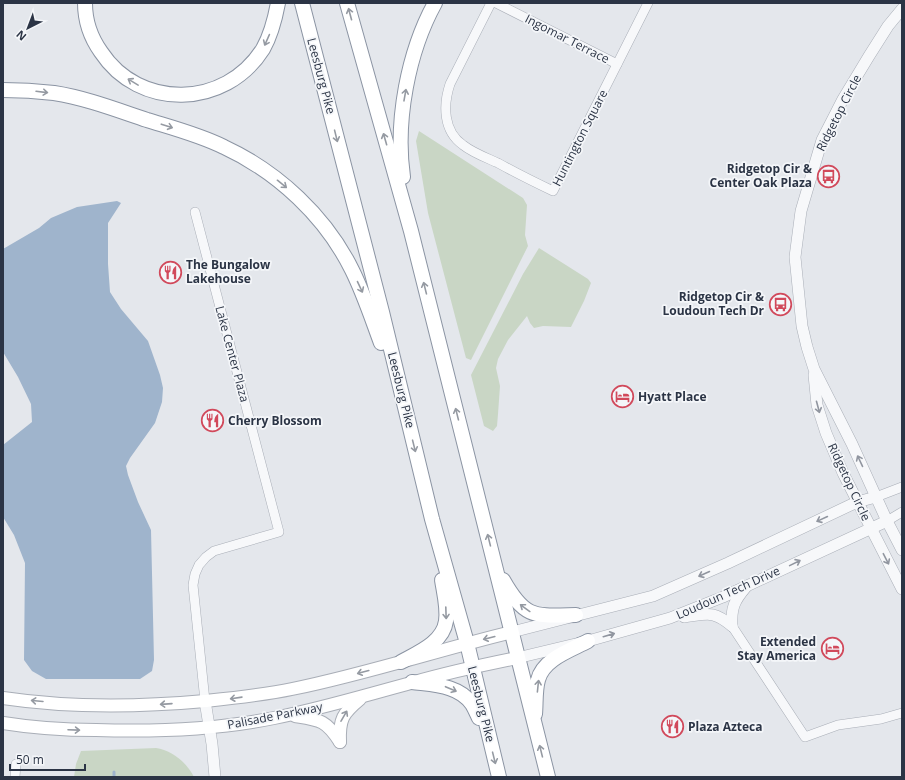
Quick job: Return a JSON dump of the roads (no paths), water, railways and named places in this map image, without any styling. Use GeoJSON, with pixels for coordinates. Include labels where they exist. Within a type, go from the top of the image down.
{"type":"FeatureCollection","features":[{"type":"Feature","properties":{"kind":"highway"},"geometry":{"type":"LineString","coordinates":[[85,3],[92,36],[108,62],[118,72],[138,86],[154,92],[182,95],[200,93],[221,86],[236,77],[248,67],[268,39],[278,3]]}},
{"type":"Feature","properties":{"kind":"highway","name":"Leesburg Pike"},"geometry":{"type":"LineString","coordinates":[[302,3],[380,305],[432,519],[467,643],[499,777]]}},
{"type":"Feature","properties":{"kind":"highway"},"geometry":{"type":"LineString","coordinates":[[347,3],[411,231],[548,777]]}},
{"type":"Feature","properties":{"kind":"highway"},"geometry":{"type":"LineString","coordinates":[[411,231],[401,161],[400,129],[407,84],[415,52],[435,3]]}},
{"type":"Feature","properties":{"kind":"highway"},"geometry":{"type":"LineString","coordinates":[[3,90],[54,93],[120,111],[202,137],[250,160],[270,174],[292,192],[310,210],[325,228],[349,264],[364,295],[405,408]]}},
{"type":"Feature","properties":{"kind":"highway"},"geometry":{"type":"LineString","coordinates":[[401,662],[430,645],[440,636],[446,622],[446,607],[432,519]]}},
{"type":"Feature","properties":{"kind":"highway"},"geometry":{"type":"LineString","coordinates":[[496,567],[511,594],[528,612],[543,616],[576,615]]}},
{"type":"Feature","properties":{"kind":"highway"},"geometry":{"type":"LineString","coordinates":[[534,724],[538,680],[543,669],[561,655],[588,641]]}},
{"type":"Feature","properties":{"kind":"highway"},"geometry":{"type":"LineString","coordinates":[[412,682],[450,688],[464,697],[472,704],[490,739]]}},
{"type":"Feature","properties":{"kind":"main road","name":"Palisade Parkway"},"geometry":{"type":"LineString","coordinates":[[3,698],[59,704],[112,705],[158,705],[228,699],[291,689],[401,662],[512,632]]}},
{"type":"Feature","properties":{"kind":"main road","name":"Palisade Parkway"},"geometry":{"type":"LineString","coordinates":[[3,723],[65,730],[174,731],[243,723],[291,715],[362,697],[412,682],[472,667],[517,658]]}},
{"type":"Feature","properties":{"kind":"main road"},"geometry":{"type":"LineString","coordinates":[[291,715],[321,721],[332,730],[340,742],[339,729],[343,717],[362,697]]}},
{"type":"Feature","properties":{"kind":"street","name":"Huntington Square"},"geometry":{"type":"LineString","coordinates":[[491,3],[450,84],[446,97],[446,120],[450,130],[463,145],[552,191],[648,3]]}},
{"type":"Feature","properties":{"kind":"street","name":"Ingomar Terrace"},"geometry":{"type":"LineString","coordinates":[[496,3],[617,64]]}},
{"type":"Feature","properties":{"kind":"street","name":"Ridgetop Circle"},"geometry":{"type":"LineString","coordinates":[[902,9],[888,26],[869,56],[843,100],[822,140],[801,211],[796,247],[796,265],[804,333],[814,369],[817,404],[835,453],[870,528],[902,589]]}},
{"type":"Feature","properties":{"kind":"street","name":"Lake Center Plaza"},"geometry":{"type":"LineString","coordinates":[[195,212],[279,532],[214,551],[199,565],[195,574],[194,595],[205,701]]}},
{"type":"Feature","properties":{"kind":"street","name":"Ridgetop Circle"},"geometry":{"type":"LineString","coordinates":[[814,369],[852,444],[902,550]]}},
{"type":"Feature","properties":{"kind":"street"},"geometry":{"type":"LineString","coordinates":[[512,632],[653,596],[728,563],[858,502],[902,488]]}},
{"type":"Feature","properties":{"kind":"street"},"geometry":{"type":"LineString","coordinates":[[887,521],[902,512]]}},
{"type":"Feature","properties":{"kind":"street","name":"Loudoun Tech Drive"},"geometry":{"type":"LineString","coordinates":[[517,658],[588,641],[670,618],[748,586],[887,521]]}},
{"type":"Feature","properties":{"kind":"street"},"geometry":{"type":"LineString","coordinates":[[732,626],[734,604],[741,593],[748,586]]}},
{"type":"Feature","properties":{"kind":"street"},"geometry":{"type":"LineString","coordinates":[[670,618],[713,614],[722,618],[732,626],[805,737],[838,725],[881,719],[902,713]]}},
{"type":"Feature","properties":{"kind":"street"},"geometry":{"type":"LineString","coordinates":[[205,701],[215,777]]}},
{"type":"Feature","properties":{"kind":"street"},"geometry":{"type":"LineString","coordinates":[[15,777],[16,764]]}},
{"type":"Feature","properties":{"kind":"water"},"geometry":{"type":"Polygon","coordinates":[[[117,201],[121,203],[108,223],[110,292],[121,309],[148,341],[163,388],[162,402],[155,423],[126,466],[138,502],[151,530],[154,660],[152,671],[140,679],[46,679],[32,671],[24,660],[25,563],[14,535],[3,517],[3,445],[32,422],[31,404],[18,377],[3,352],[3,249],[39,228],[51,218],[77,207],[117,201]]]}},
{"type":"Feature","properties":{"kind":"waterway"},"geometry":{"type":"LineString","coordinates":[[114,772],[114,777]]}},
{"type":"Feature","properties":{"kind":"place","name":"Ridgetop Cir & Center Oak Plaza"},"geometry":{"type":"Point","coordinates":[828,176]}},
{"type":"Feature","properties":{"kind":"place","name":"The Bungalow Lakehouse"},"geometry":{"type":"Point","coordinates":[170,272]}},
{"type":"Feature","properties":{"kind":"place","name":"Ridgetop Cir & Loudoun Tech Dr"},"geometry":{"type":"Point","coordinates":[780,304]}},
{"type":"Feature","properties":{"kind":"place","name":"Hyatt Place"},"geometry":{"type":"Point","coordinates":[622,397]}},
{"type":"Feature","properties":{"kind":"place","name":"Cherry Blossom"},"geometry":{"type":"Point","coordinates":[213,421]}},
{"type":"Feature","properties":{"kind":"place","name":"Extended Stay America"},"geometry":{"type":"Point","coordinates":[832,649]}},
{"type":"Feature","properties":{"kind":"place","name":"Plaza Azteca"},"geometry":{"type":"Point","coordinates":[673,727]}}]}
